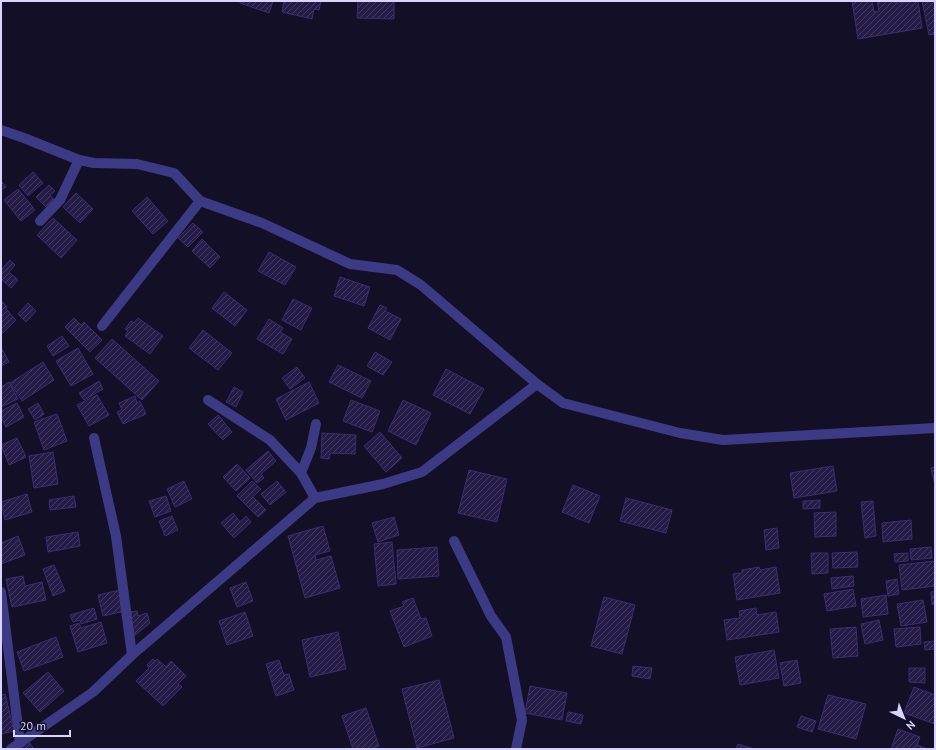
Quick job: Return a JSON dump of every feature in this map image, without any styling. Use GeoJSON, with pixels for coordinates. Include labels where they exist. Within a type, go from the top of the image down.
{"type":"FeatureCollection","features":[{"type":"Feature","properties":{"kind":"street"},"geometry":{"type":"LineString","coordinates":[[1,130],[79,160],[94,163],[137,164],[160,168],[174,173],[200,201],[262,223],[350,264],[397,270],[421,285],[537,384],[563,403],[680,433],[723,440],[935,428]]}},
{"type":"Feature","properties":{"kind":"street"},"geometry":{"type":"LineString","coordinates":[[40,222],[60,200],[79,160]]}},
{"type":"Feature","properties":{"kind":"street"},"geometry":{"type":"LineString","coordinates":[[102,326],[200,201]]}},
{"type":"Feature","properties":{"kind":"street"},"geometry":{"type":"LineString","coordinates":[[11,749],[93,692],[132,655],[315,498],[383,484],[422,472],[537,384]]}},
{"type":"Feature","properties":{"kind":"street"},"geometry":{"type":"LineString","coordinates":[[208,400],[270,440],[301,473],[315,498]]}},
{"type":"Feature","properties":{"kind":"street"},"geometry":{"type":"LineString","coordinates":[[301,473],[310,448],[316,424]]}},
{"type":"Feature","properties":{"kind":"street"},"geometry":{"type":"LineString","coordinates":[[94,438],[116,536],[132,655]]}},
{"type":"Feature","properties":{"kind":"street"},"geometry":{"type":"LineString","coordinates":[[454,541],[491,616],[506,637],[522,720],[516,749]]}},
{"type":"Feature","properties":{"kind":"street"},"geometry":{"type":"LineString","coordinates":[[1,592],[20,743]]}},
{"type":"Feature","properties":{"kind":"building"},"geometry":{"type":"Polygon","coordinates":[[[240,1],[273,1],[269,13],[240,3],[240,1]]]}},
{"type":"Feature","properties":{"kind":"building"},"geometry":{"type":"Polygon","coordinates":[[[284,1],[321,1],[319,10],[314,9],[312,19],[282,12],[284,1]]]}},
{"type":"Feature","properties":{"kind":"building"},"geometry":{"type":"Polygon","coordinates":[[[358,1],[394,1],[394,19],[357,18],[358,1]]]}},
{"type":"Feature","properties":{"kind":"building"},"geometry":{"type":"Polygon","coordinates":[[[852,1],[872,1],[874,12],[879,11],[877,1],[894,1],[895,3],[918,1],[922,28],[858,39],[852,1]]]}},
{"type":"Feature","properties":{"kind":"building"},"geometry":{"type":"Polygon","coordinates":[[[922,1],[935,1],[935,34],[929,35],[922,1]]]}},
{"type":"Feature","properties":{"kind":"building"},"geometry":{"type":"Polygon","coordinates":[[[33,172],[43,183],[28,196],[19,185],[33,172]]]}},
{"type":"Feature","properties":{"kind":"building"},"geometry":{"type":"Polygon","coordinates":[[[1,181],[6,187],[1,190],[1,181]]]}},
{"type":"Feature","properties":{"kind":"building"},"geometry":{"type":"Polygon","coordinates":[[[49,185],[55,191],[50,195],[55,201],[47,208],[36,197],[49,185]]]}},
{"type":"Feature","properties":{"kind":"building"},"geometry":{"type":"Polygon","coordinates":[[[18,189],[35,210],[21,221],[4,200],[18,189]]]}},
{"type":"Feature","properties":{"kind":"building"},"geometry":{"type":"Polygon","coordinates":[[[76,193],[93,209],[80,223],[63,207],[76,193]]]}},
{"type":"Feature","properties":{"kind":"building"},"geometry":{"type":"Polygon","coordinates":[[[147,197],[168,221],[153,234],[132,211],[147,197]]]}},
{"type":"Feature","properties":{"kind":"building"},"geometry":{"type":"Polygon","coordinates":[[[53,218],[77,240],[61,258],[37,235],[53,218]]]}},
{"type":"Feature","properties":{"kind":"building"},"geometry":{"type":"Polygon","coordinates":[[[193,223],[203,232],[188,247],[178,238],[193,223]]]}},
{"type":"Feature","properties":{"kind":"building"},"geometry":{"type":"Polygon","coordinates":[[[202,239],[220,257],[210,268],[192,251],[202,239]]]}},
{"type":"Feature","properties":{"kind":"building"},"geometry":{"type":"Polygon","coordinates":[[[269,252],[296,267],[285,285],[258,271],[269,252]]]}},
{"type":"Feature","properties":{"kind":"building"},"geometry":{"type":"Polygon","coordinates":[[[10,260],[15,265],[9,272],[18,280],[11,288],[1,279],[1,270],[10,260]]]}},
{"type":"Feature","properties":{"kind":"building"},"geometry":{"type":"Polygon","coordinates":[[[340,277],[370,287],[364,306],[334,296],[340,277]]]}},
{"type":"Feature","properties":{"kind":"building"},"geometry":{"type":"Polygon","coordinates":[[[224,292],[247,310],[235,326],[212,308],[224,292]]]}},
{"type":"Feature","properties":{"kind":"building"},"geometry":{"type":"Polygon","coordinates":[[[293,299],[312,308],[301,330],[282,320],[293,299]]]}},
{"type":"Feature","properties":{"kind":"building"},"geometry":{"type":"Polygon","coordinates":[[[1,300],[7,307],[6,309],[16,320],[3,333],[1,332],[1,300]]]}},
{"type":"Feature","properties":{"kind":"building"},"geometry":{"type":"Polygon","coordinates":[[[28,303],[36,311],[26,322],[18,314],[28,303]]]}},
{"type":"Feature","properties":{"kind":"building"},"geometry":{"type":"Polygon","coordinates":[[[380,305],[387,308],[385,311],[401,319],[390,340],[368,328],[380,305]]]}},
{"type":"Feature","properties":{"kind":"building"},"geometry":{"type":"Polygon","coordinates":[[[74,318],[81,325],[84,322],[102,340],[90,352],[65,327],[74,318]]]}},
{"type":"Feature","properties":{"kind":"building"},"geometry":{"type":"Polygon","coordinates":[[[138,318],[163,336],[150,354],[125,336],[128,331],[125,329],[131,321],[134,323],[138,318]]]}},
{"type":"Feature","properties":{"kind":"building"},"geometry":{"type":"Polygon","coordinates":[[[269,319],[283,328],[280,332],[292,339],[283,354],[257,339],[269,319]]]}},
{"type":"Feature","properties":{"kind":"building"},"geometry":{"type":"Polygon","coordinates":[[[203,330],[232,353],[218,370],[189,348],[203,330]]]}},
{"type":"Feature","properties":{"kind":"building"},"geometry":{"type":"Polygon","coordinates":[[[62,336],[69,346],[53,356],[47,346],[62,336]]]}},
{"type":"Feature","properties":{"kind":"building"},"geometry":{"type":"Polygon","coordinates":[[[112,339],[159,381],[142,400],[95,358],[112,339]]]}},
{"type":"Feature","properties":{"kind":"building"},"geometry":{"type":"Polygon","coordinates":[[[1,347],[9,362],[1,366],[1,347]]]}},
{"type":"Feature","properties":{"kind":"building"},"geometry":{"type":"Polygon","coordinates":[[[78,348],[93,374],[71,386],[56,361],[78,348]]]}},
{"type":"Feature","properties":{"kind":"building"},"geometry":{"type":"Polygon","coordinates":[[[375,352],[392,362],[383,375],[367,366],[375,352]]]}},
{"type":"Feature","properties":{"kind":"building"},"geometry":{"type":"Polygon","coordinates":[[[43,362],[54,380],[22,401],[10,383],[43,362]]]}},
{"type":"Feature","properties":{"kind":"building"},"geometry":{"type":"Polygon","coordinates":[[[338,365],[371,381],[362,398],[329,382],[338,365]]]}},
{"type":"Feature","properties":{"kind":"building"},"geometry":{"type":"Polygon","coordinates":[[[297,367],[305,378],[290,389],[282,378],[297,367]]]}},
{"type":"Feature","properties":{"kind":"building"},"geometry":{"type":"Polygon","coordinates":[[[446,369],[484,389],[470,414],[433,395],[446,369]]]}},
{"type":"Feature","properties":{"kind":"building"},"geometry":{"type":"Polygon","coordinates":[[[99,381],[103,389],[84,400],[79,393],[99,381]]]}},
{"type":"Feature","properties":{"kind":"building"},"geometry":{"type":"Polygon","coordinates":[[[9,382],[18,399],[1,407],[1,387],[9,382]]]}},
{"type":"Feature","properties":{"kind":"building"},"geometry":{"type":"Polygon","coordinates":[[[309,382],[319,403],[286,420],[276,399],[309,382]]]}},
{"type":"Feature","properties":{"kind":"building"},"geometry":{"type":"Polygon","coordinates":[[[234,387],[243,392],[236,407],[226,402],[234,387]]]}},
{"type":"Feature","properties":{"kind":"building"},"geometry":{"type":"Polygon","coordinates":[[[97,395],[109,415],[89,426],[77,405],[97,395]]]}},
{"type":"Feature","properties":{"kind":"building"},"geometry":{"type":"Polygon","coordinates":[[[135,396],[137,403],[140,401],[146,414],[123,424],[117,412],[122,410],[119,403],[135,396]]]}},
{"type":"Feature","properties":{"kind":"building"},"geometry":{"type":"Polygon","coordinates":[[[351,400],[380,411],[372,432],[343,421],[351,400]]]}},
{"type":"Feature","properties":{"kind":"building"},"geometry":{"type":"Polygon","coordinates":[[[403,400],[431,413],[416,445],[388,431],[403,400]]]}},
{"type":"Feature","properties":{"kind":"building"},"geometry":{"type":"Polygon","coordinates":[[[17,403],[24,417],[6,427],[1,417],[1,411],[17,403]]]}},
{"type":"Feature","properties":{"kind":"building"},"geometry":{"type":"Polygon","coordinates":[[[38,403],[44,414],[35,420],[28,409],[38,403]]]}},
{"type":"Feature","properties":{"kind":"building"},"geometry":{"type":"Polygon","coordinates":[[[57,414],[67,441],[44,450],[34,422],[57,414]]]}},
{"type":"Feature","properties":{"kind":"building"},"geometry":{"type":"Polygon","coordinates":[[[218,415],[232,432],[223,440],[208,424],[218,415]]]}},
{"type":"Feature","properties":{"kind":"building"},"geometry":{"type":"Polygon","coordinates":[[[380,432],[402,458],[386,472],[364,446],[380,432]]]}},
{"type":"Feature","properties":{"kind":"building"},"geometry":{"type":"Polygon","coordinates":[[[322,433],[356,435],[355,454],[330,453],[329,459],[321,458],[322,433]]]}},
{"type":"Feature","properties":{"kind":"building"},"geometry":{"type":"Polygon","coordinates":[[[17,438],[26,457],[9,465],[1,445],[17,438]]]}},
{"type":"Feature","properties":{"kind":"building"},"geometry":{"type":"Polygon","coordinates":[[[268,451],[276,461],[261,474],[264,478],[257,483],[246,470],[268,451]]]}},
{"type":"Feature","properties":{"kind":"building"},"geometry":{"type":"Polygon","coordinates":[[[53,452],[58,484],[34,488],[29,456],[53,452]]]}},
{"type":"Feature","properties":{"kind":"building"},"geometry":{"type":"Polygon","coordinates":[[[237,464],[250,478],[236,491],[223,477],[237,464]]]}},
{"type":"Feature","properties":{"kind":"building"},"geometry":{"type":"Polygon","coordinates":[[[833,466],[837,491],[794,498],[790,473],[833,466]]]}},
{"type":"Feature","properties":{"kind":"building"},"geometry":{"type":"Polygon","coordinates":[[[935,467],[935,485],[931,468],[935,467]]]}},
{"type":"Feature","properties":{"kind":"building"},"geometry":{"type":"Polygon","coordinates":[[[469,470],[507,479],[497,522],[458,513],[469,470]]]}},
{"type":"Feature","properties":{"kind":"building"},"geometry":{"type":"Polygon","coordinates":[[[184,481],[192,499],[175,507],[167,489],[184,481]]]}},
{"type":"Feature","properties":{"kind":"building"},"geometry":{"type":"Polygon","coordinates":[[[252,481],[261,489],[253,497],[266,510],[258,517],[237,496],[252,481]]]}},
{"type":"Feature","properties":{"kind":"building"},"geometry":{"type":"Polygon","coordinates":[[[277,481],[286,492],[270,505],[261,494],[277,481]]]}},
{"type":"Feature","properties":{"kind":"building"},"geometry":{"type":"Polygon","coordinates":[[[573,485],[600,496],[589,523],[562,512],[573,485]]]}},
{"type":"Feature","properties":{"kind":"building"},"geometry":{"type":"Polygon","coordinates":[[[27,494],[32,512],[5,520],[1,502],[27,494]]]}},
{"type":"Feature","properties":{"kind":"building"},"geometry":{"type":"Polygon","coordinates":[[[74,496],[76,507],[50,510],[49,500],[74,496]]]}},
{"type":"Feature","properties":{"kind":"building"},"geometry":{"type":"Polygon","coordinates":[[[166,496],[171,511],[155,517],[149,501],[166,496]]]}},
{"type":"Feature","properties":{"kind":"building"},"geometry":{"type":"Polygon","coordinates":[[[626,498],[672,510],[666,533],[620,521],[626,498]]]}},
{"type":"Feature","properties":{"kind":"building"},"geometry":{"type":"Polygon","coordinates":[[[820,500],[820,508],[803,509],[803,501],[820,500]]]}},
{"type":"Feature","properties":{"kind":"building"},"geometry":{"type":"Polygon","coordinates":[[[873,501],[876,536],[865,538],[861,502],[873,501]]]}},
{"type":"Feature","properties":{"kind":"building"},"geometry":{"type":"Polygon","coordinates":[[[836,512],[836,536],[815,537],[814,513],[836,512]]]}},
{"type":"Feature","properties":{"kind":"building"},"geometry":{"type":"Polygon","coordinates":[[[233,513],[240,522],[246,516],[251,522],[234,538],[221,523],[233,513]]]}},
{"type":"Feature","properties":{"kind":"building"},"geometry":{"type":"Polygon","coordinates":[[[172,516],[178,530],[165,536],[159,521],[172,516]]]}},
{"type":"Feature","properties":{"kind":"building"},"geometry":{"type":"Polygon","coordinates":[[[394,517],[399,535],[378,542],[372,523],[394,517]]]}},
{"type":"Feature","properties":{"kind":"building"},"geometry":{"type":"Polygon","coordinates":[[[911,520],[912,539],[883,542],[882,523],[911,520]]]}},
{"type":"Feature","properties":{"kind":"building"},"geometry":{"type":"Polygon","coordinates":[[[323,526],[330,551],[315,555],[316,560],[331,556],[340,588],[305,598],[288,536],[323,526]]]}},
{"type":"Feature","properties":{"kind":"building"},"geometry":{"type":"Polygon","coordinates":[[[777,528],[779,548],[766,550],[764,530],[777,528]]]}},
{"type":"Feature","properties":{"kind":"building"},"geometry":{"type":"Polygon","coordinates":[[[78,532],[80,546],[48,552],[46,537],[78,532]]]}},
{"type":"Feature","properties":{"kind":"building"},"geometry":{"type":"Polygon","coordinates":[[[18,536],[25,555],[1,564],[1,543],[18,536]]]}},
{"type":"Feature","properties":{"kind":"building"},"geometry":{"type":"Polygon","coordinates":[[[392,542],[396,584],[378,586],[374,544],[392,542]]]}},
{"type":"Feature","properties":{"kind":"building"},"geometry":{"type":"Polygon","coordinates":[[[437,547],[439,576],[398,579],[397,550],[437,547]]]}},
{"type":"Feature","properties":{"kind":"building"},"geometry":{"type":"Polygon","coordinates":[[[931,547],[932,558],[911,560],[910,549],[931,547]]]}},
{"type":"Feature","properties":{"kind":"building"},"geometry":{"type":"Polygon","coordinates":[[[857,552],[858,567],[833,568],[832,553],[857,552]]]}},
{"type":"Feature","properties":{"kind":"building"},"geometry":{"type":"Polygon","coordinates":[[[811,553],[828,553],[828,573],[812,574],[811,553]]]}},
{"type":"Feature","properties":{"kind":"building"},"geometry":{"type":"Polygon","coordinates":[[[908,553],[908,561],[895,562],[894,554],[908,553]]]}},
{"type":"Feature","properties":{"kind":"building"},"geometry":{"type":"Polygon","coordinates":[[[935,561],[935,586],[902,590],[899,565],[935,561]]]}},
{"type":"Feature","properties":{"kind":"building"},"geometry":{"type":"Polygon","coordinates":[[[54,565],[65,591],[53,596],[43,569],[54,565]]]}},
{"type":"Feature","properties":{"kind":"building"},"geometry":{"type":"Polygon","coordinates":[[[759,567],[760,570],[776,567],[780,593],[737,600],[733,574],[742,573],[742,570],[759,567]]]}},
{"type":"Feature","properties":{"kind":"building"},"geometry":{"type":"Polygon","coordinates":[[[23,576],[25,586],[42,582],[46,600],[12,607],[6,579],[23,576]]]}},
{"type":"Feature","properties":{"kind":"building"},"geometry":{"type":"Polygon","coordinates":[[[853,576],[854,586],[832,589],[831,578],[853,576]]]}},
{"type":"Feature","properties":{"kind":"building"},"geometry":{"type":"Polygon","coordinates":[[[897,579],[899,594],[888,596],[886,581],[897,579]]]}},
{"type":"Feature","properties":{"kind":"building"},"geometry":{"type":"Polygon","coordinates":[[[246,582],[253,601],[237,607],[230,588],[246,582]]]}},
{"type":"Feature","properties":{"kind":"building"},"geometry":{"type":"Polygon","coordinates":[[[853,589],[856,606],[827,611],[824,594],[853,589]]]}},
{"type":"Feature","properties":{"kind":"building"},"geometry":{"type":"Polygon","coordinates":[[[120,590],[125,611],[103,616],[98,595],[120,590]]]}},
{"type":"Feature","properties":{"kind":"building"},"geometry":{"type":"Polygon","coordinates":[[[935,591],[935,604],[932,605],[931,592],[935,591]]]}},
{"type":"Feature","properties":{"kind":"building"},"geometry":{"type":"Polygon","coordinates":[[[886,595],[888,614],[863,617],[861,599],[886,595]]]}},
{"type":"Feature","properties":{"kind":"building"},"geometry":{"type":"Polygon","coordinates":[[[604,597],[635,605],[622,654],[591,646],[604,597]]]}},
{"type":"Feature","properties":{"kind":"building"},"geometry":{"type":"Polygon","coordinates":[[[413,598],[421,619],[426,618],[432,636],[404,647],[390,611],[404,606],[402,602],[413,598]]]}},
{"type":"Feature","properties":{"kind":"building"},"geometry":{"type":"Polygon","coordinates":[[[923,600],[927,622],[901,626],[897,604],[923,600]]]}},
{"type":"Feature","properties":{"kind":"building"},"geometry":{"type":"Polygon","coordinates":[[[94,608],[97,619],[81,624],[80,620],[73,622],[70,615],[94,608]]]}},
{"type":"Feature","properties":{"kind":"building"},"geometry":{"type":"Polygon","coordinates":[[[756,608],[757,615],[776,612],[779,632],[727,640],[724,620],[740,618],[739,611],[756,608]]]}},
{"type":"Feature","properties":{"kind":"building"},"geometry":{"type":"Polygon","coordinates":[[[137,611],[138,616],[147,613],[150,623],[134,636],[129,612],[137,611]]]}},
{"type":"Feature","properties":{"kind":"building"},"geometry":{"type":"Polygon","coordinates":[[[245,612],[253,636],[227,645],[219,621],[245,612]]]}},
{"type":"Feature","properties":{"kind":"building"},"geometry":{"type":"Polygon","coordinates":[[[879,620],[883,640],[865,644],[861,624],[879,620]]]}},
{"type":"Feature","properties":{"kind":"building"},"geometry":{"type":"Polygon","coordinates":[[[101,622],[107,643],[78,652],[70,626],[79,623],[81,628],[101,622]]]}},
{"type":"Feature","properties":{"kind":"building"},"geometry":{"type":"Polygon","coordinates":[[[856,627],[858,656],[833,658],[830,629],[856,627]]]}},
{"type":"Feature","properties":{"kind":"building"},"geometry":{"type":"Polygon","coordinates":[[[920,627],[921,644],[896,647],[894,629],[920,627]]]}},
{"type":"Feature","properties":{"kind":"building"},"geometry":{"type":"Polygon","coordinates":[[[338,632],[346,669],[310,677],[302,640],[338,632]]]}},
{"type":"Feature","properties":{"kind":"building"},"geometry":{"type":"Polygon","coordinates":[[[56,637],[63,657],[24,671],[17,652],[56,637]]]}},
{"type":"Feature","properties":{"kind":"building"},"geometry":{"type":"Polygon","coordinates":[[[935,641],[935,649],[925,650],[924,642],[935,641]]]}},
{"type":"Feature","properties":{"kind":"building"},"geometry":{"type":"Polygon","coordinates":[[[774,650],[779,678],[740,685],[735,657],[774,650]]]}},
{"type":"Feature","properties":{"kind":"building"},"geometry":{"type":"Polygon","coordinates":[[[153,659],[155,661],[157,659],[166,667],[171,661],[186,676],[178,684],[182,687],[163,706],[136,681],[149,668],[147,665],[153,659]]]}},
{"type":"Feature","properties":{"kind":"building"},"geometry":{"type":"Polygon","coordinates":[[[279,660],[284,675],[289,674],[294,690],[276,696],[266,664],[279,660]]]}},
{"type":"Feature","properties":{"kind":"building"},"geometry":{"type":"Polygon","coordinates":[[[797,660],[801,683],[784,686],[780,663],[797,660]]]}},
{"type":"Feature","properties":{"kind":"building"},"geometry":{"type":"Polygon","coordinates":[[[633,666],[652,668],[650,679],[632,676],[633,666]]]}},
{"type":"Feature","properties":{"kind":"building"},"geometry":{"type":"Polygon","coordinates":[[[909,668],[925,668],[925,683],[909,682],[909,668]]]}},
{"type":"Feature","properties":{"kind":"building"},"geometry":{"type":"Polygon","coordinates":[[[48,672],[64,691],[40,712],[23,693],[48,672]]]}},
{"type":"Feature","properties":{"kind":"building"},"geometry":{"type":"Polygon","coordinates":[[[439,680],[454,738],[417,748],[402,689],[439,680]]]}},
{"type":"Feature","properties":{"kind":"building"},"geometry":{"type":"Polygon","coordinates":[[[530,686],[567,693],[562,720],[525,713],[530,686]]]}},
{"type":"Feature","properties":{"kind":"building"},"geometry":{"type":"Polygon","coordinates":[[[914,687],[935,695],[935,724],[904,713],[914,687]]]}},
{"type":"Feature","properties":{"kind":"building"},"geometry":{"type":"Polygon","coordinates":[[[5,694],[14,731],[1,734],[1,695],[5,694]]]}},
{"type":"Feature","properties":{"kind":"building"},"geometry":{"type":"Polygon","coordinates":[[[828,695],[866,704],[856,739],[818,729],[828,695]]]}},
{"type":"Feature","properties":{"kind":"building"},"geometry":{"type":"Polygon","coordinates":[[[366,708],[379,746],[369,749],[353,749],[342,716],[366,708]]]}},
{"type":"Feature","properties":{"kind":"building"},"geometry":{"type":"Polygon","coordinates":[[[568,712],[583,715],[581,724],[566,721],[568,712]]]}},
{"type":"Feature","properties":{"kind":"building"},"geometry":{"type":"Polygon","coordinates":[[[801,716],[816,721],[812,732],[797,727],[801,716]]]}},
{"type":"Feature","properties":{"kind":"building"},"geometry":{"type":"Polygon","coordinates":[[[898,729],[920,737],[917,745],[928,749],[891,749],[898,729]]]}},
{"type":"Feature","properties":{"kind":"building"},"geometry":{"type":"Polygon","coordinates":[[[28,741],[34,749],[15,749],[28,741]]]}},
{"type":"Feature","properties":{"kind":"building"},"geometry":{"type":"Polygon","coordinates":[[[738,744],[754,749],[736,749],[738,744]]]}}]}
